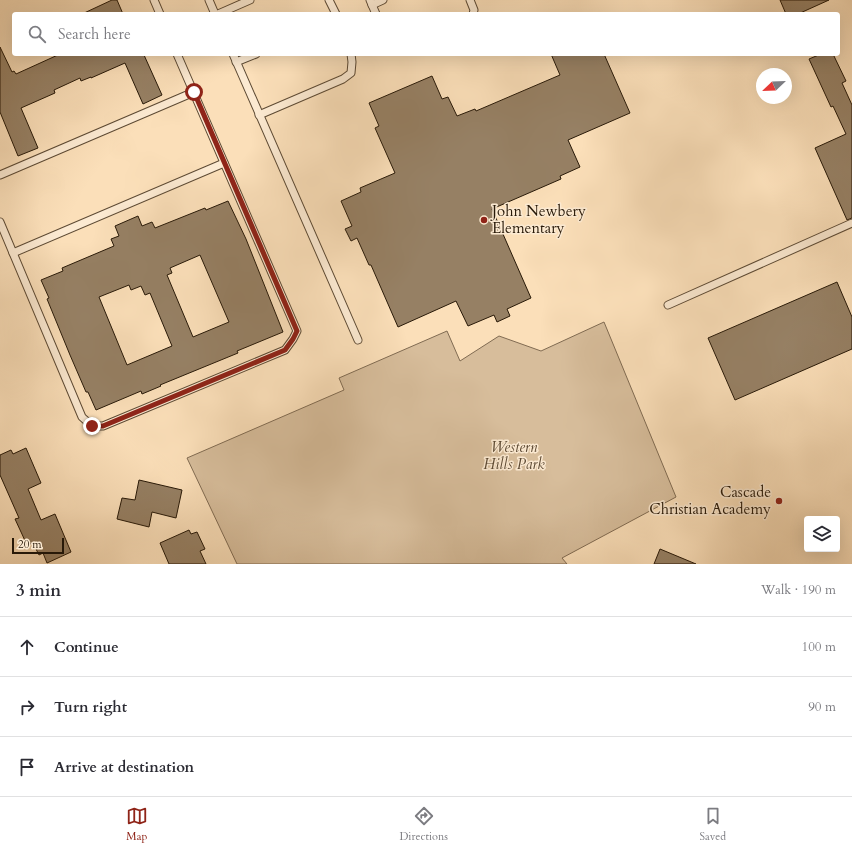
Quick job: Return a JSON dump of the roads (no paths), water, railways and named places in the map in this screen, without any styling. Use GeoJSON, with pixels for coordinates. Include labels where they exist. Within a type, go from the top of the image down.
{"type":"FeatureCollection","features":[{"type":"Feature","properties":{"kind":"lane"},"geometry":{"type":"LineString","coordinates":[[154,0],[159,12]]}},
{"type":"Feature","properties":{"kind":"lane"},"geometry":{"type":"LineString","coordinates":[[209,0],[215,12]]}},
{"type":"Feature","properties":{"kind":"lane"},"geometry":{"type":"LineString","coordinates":[[221,12],[250,0]]}},
{"type":"Feature","properties":{"kind":"lane"},"geometry":{"type":"LineString","coordinates":[[329,0],[335,12]]}},
{"type":"Feature","properties":{"kind":"lane"},"geometry":{"type":"LineString","coordinates":[[375,12],[371,2],[383,0]]}},
{"type":"Feature","properties":{"kind":"lane"},"geometry":{"type":"LineString","coordinates":[[470,0],[474,10],[473,12]]}},
{"type":"Feature","properties":{"kind":"lane"},"geometry":{"type":"LineString","coordinates":[[0,222],[82,417],[92,426],[103,426],[285,350],[297,331],[178,56]]}},
{"type":"Feature","properties":{"kind":"lane"},"geometry":{"type":"LineString","coordinates":[[234,56],[358,340]]}},
{"type":"Feature","properties":{"kind":"lane"},"geometry":{"type":"LineString","coordinates":[[236,62],[251,56]]}},
{"type":"Feature","properties":{"kind":"lane"},"geometry":{"type":"LineString","coordinates":[[259,115],[343,79],[351,73],[351,56]]}},
{"type":"Feature","properties":{"kind":"lane"},"geometry":{"type":"LineString","coordinates":[[0,175],[194,92]]}},
{"type":"Feature","properties":{"kind":"lane"},"geometry":{"type":"LineString","coordinates":[[13,253],[224,163]]}},
{"type":"Feature","properties":{"kind":"lane"},"geometry":{"type":"LineString","coordinates":[[668,305],[852,223]]}},
{"type":"Feature","properties":{"kind":"place","name":"John Newbery Elementary"},"geometry":{"type":"Point","coordinates":[484,220]}},
{"type":"Feature","properties":{"kind":"place","name":"Cascade Christian Academy"},"geometry":{"type":"Point","coordinates":[779,501]}},
{"type":"Feature","properties":{"kind":"park label","name":"Western Hills Park"},"geometry":{"type":"Point","coordinates":[514,456]}}]}
